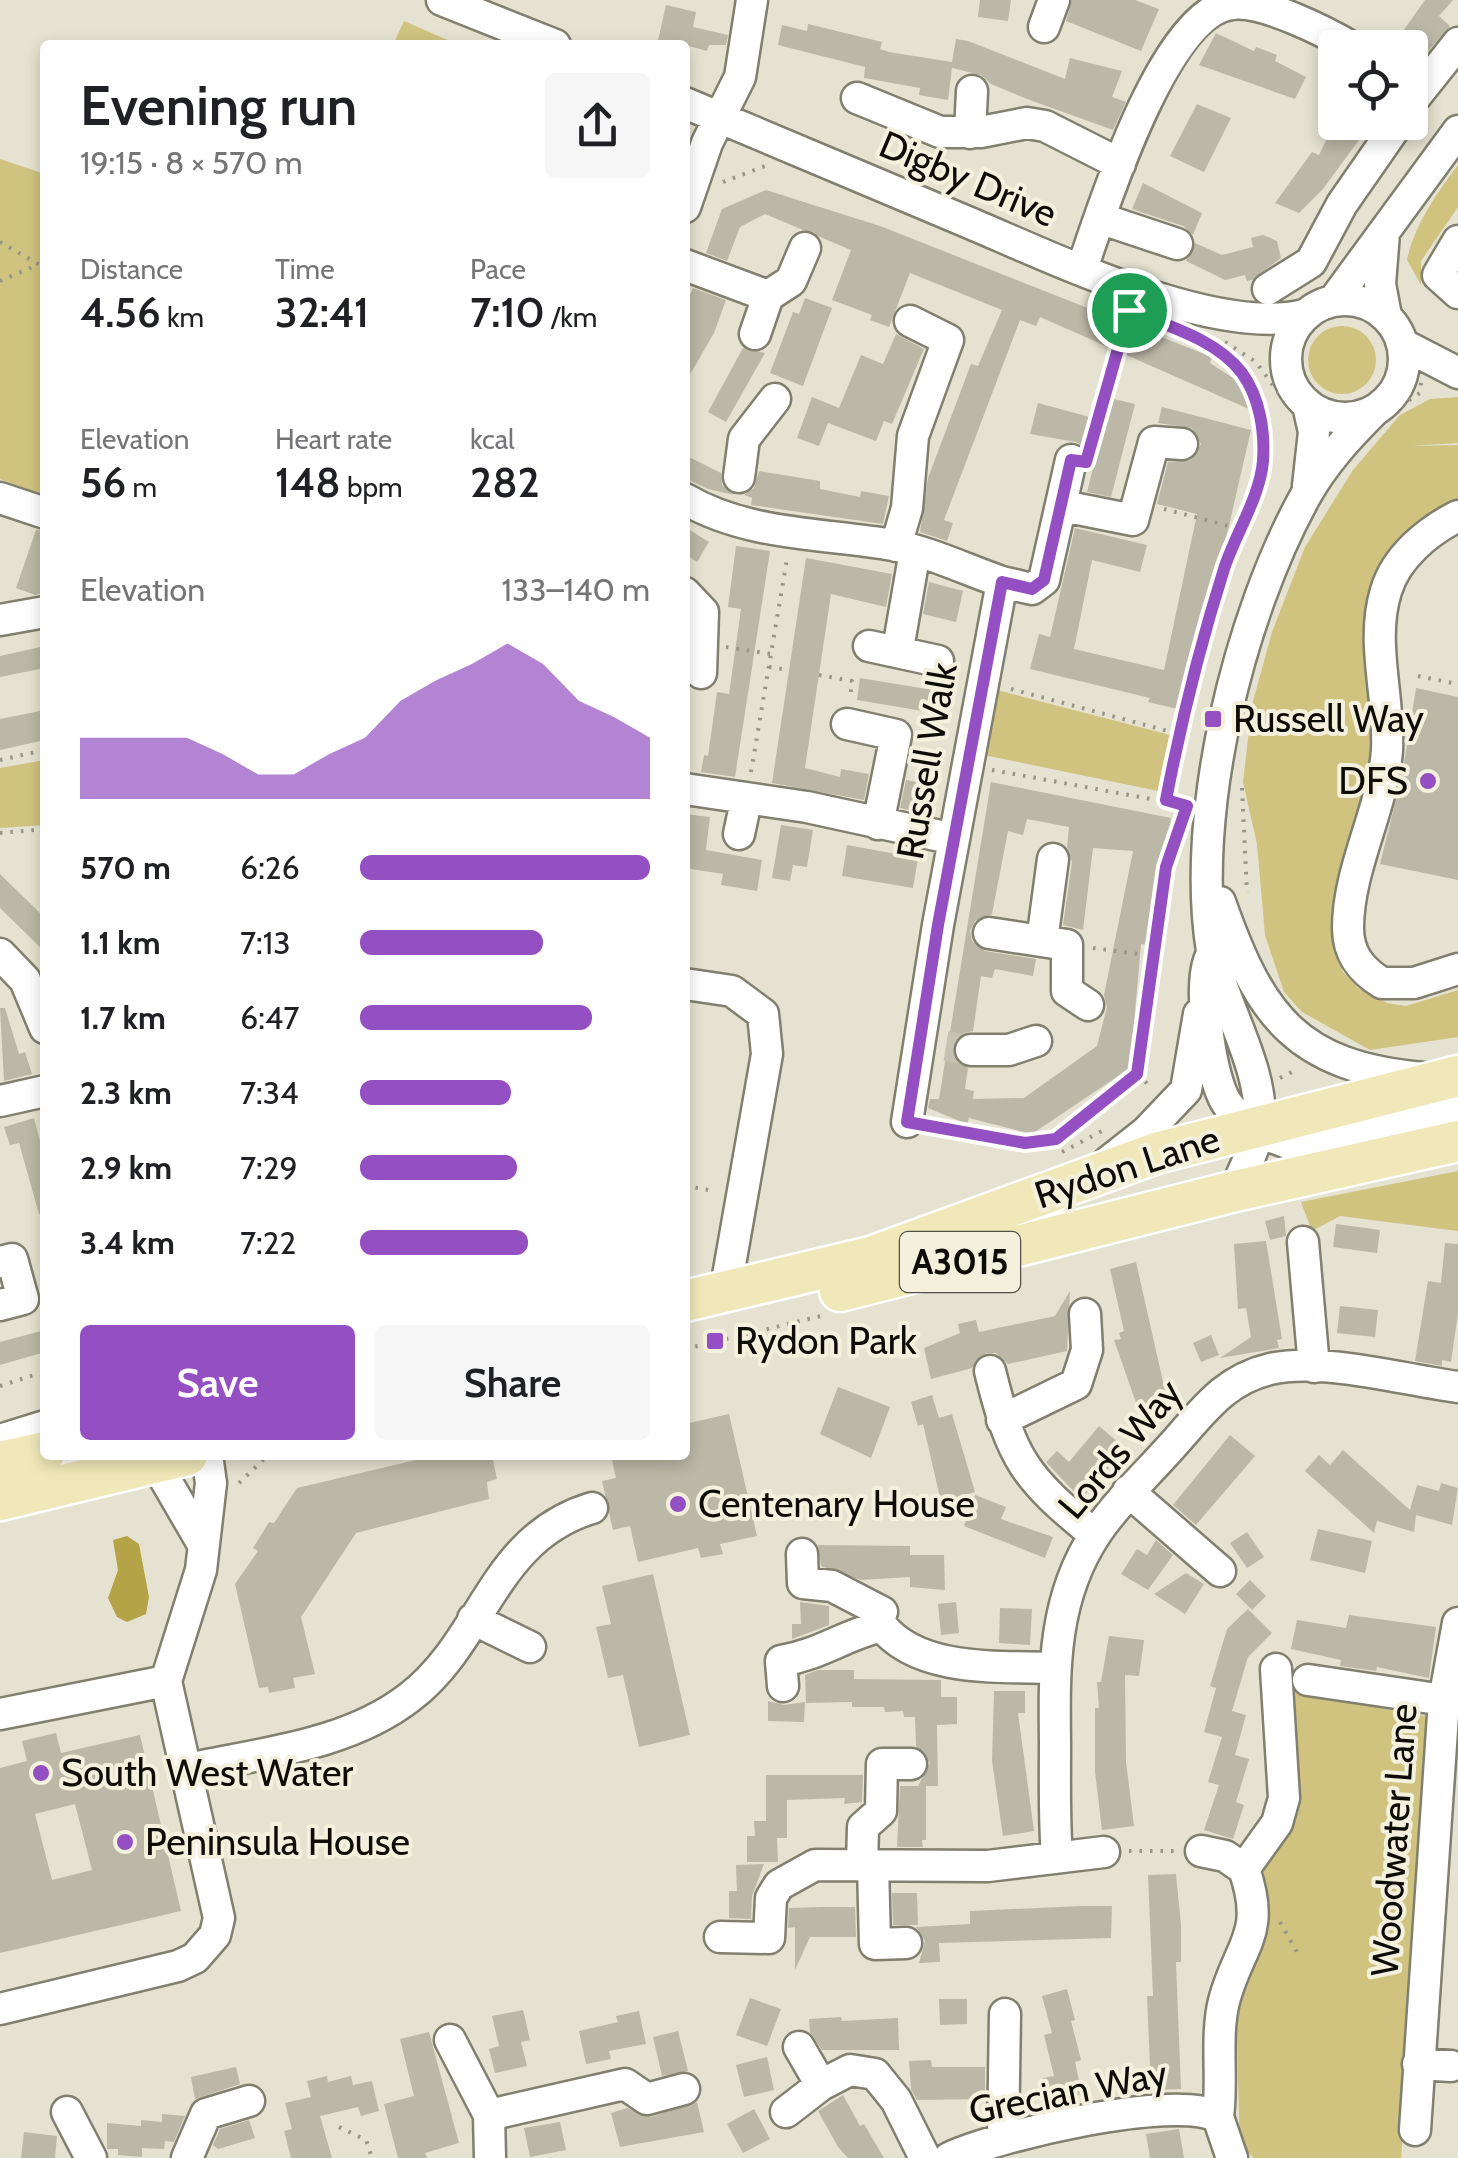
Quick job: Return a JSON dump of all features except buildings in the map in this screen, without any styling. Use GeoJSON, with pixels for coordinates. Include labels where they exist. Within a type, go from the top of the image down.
{"type":"FeatureCollection","features":[{"type":"Feature","properties":{"kind":"main road","name":"Rydon Lane"},"geometry":{"type":"LineString","coordinates":[[690,1300],[871,1257],[1094,1173],[1259,1127],[1453,1089]]}},
{"type":"Feature","properties":{"kind":"main road","name":"Rydon Lane"},"geometry":{"type":"LineString","coordinates":[[690,1326],[1235,1191],[1458,1141]]}},
{"type":"Feature","properties":{"kind":"main road"},"geometry":{"type":"LineString","coordinates":[[0,1462],[40,1453]]}},
{"type":"Feature","properties":{"kind":"main road"},"geometry":{"type":"LineString","coordinates":[[0,1500],[156,1460]]}},
{"type":"Feature","properties":{"kind":"street"},"geometry":{"type":"LineString","coordinates":[[442,0],[542,40]]}},
{"type":"Feature","properties":{"kind":"street"},"geometry":{"type":"LineString","coordinates":[[690,193],[707,143],[740,77],[752,0]]}},
{"type":"Feature","properties":{"kind":"street"},"geometry":{"type":"LineString","coordinates":[[1082,270],[1120,164],[1156,81],[1188,28],[1212,8],[1230,4],[1270,6],[1323,30]]}},
{"type":"Feature","properties":{"kind":"street"},"geometry":{"type":"LineString","coordinates":[[1428,78],[1458,43]]}},
{"type":"Feature","properties":{"kind":"street"},"geometry":{"type":"LineString","coordinates":[[970,132],[972,91]]}},
{"type":"Feature","properties":{"kind":"street"},"geometry":{"type":"LineString","coordinates":[[857,98],[925,128],[970,132],[1008,124],[1045,126],[1120,164]]}},
{"type":"Feature","properties":{"kind":"street","name":"Digby Drive"},"geometry":{"type":"LineString","coordinates":[[690,104],[1082,270],[1225,316],[1280,322],[1304,315]]}},
{"type":"Feature","properties":{"kind":"street"},"geometry":{"type":"LineString","coordinates":[[1334,300],[1458,132]]}},
{"type":"Feature","properties":{"kind":"street"},"geometry":{"type":"LineString","coordinates":[[1268,290],[1312,262],[1388,140]]}},
{"type":"Feature","properties":{"kind":"street"},"geometry":{"type":"LineString","coordinates":[[1102,218],[1176,244]]}},
{"type":"Feature","properties":{"kind":"street"},"geometry":{"type":"LineString","coordinates":[[1384,233],[1380,284],[1402,383]]}},
{"type":"Feature","properties":{"kind":"street"},"geometry":{"type":"LineString","coordinates":[[1458,241],[1438,276],[1458,293]]}},
{"type":"Feature","properties":{"kind":"street"},"geometry":{"type":"LineString","coordinates":[[755,334],[768,296],[792,281],[805,248]]}},
{"type":"Feature","properties":{"kind":"street"},"geometry":{"type":"LineString","coordinates":[[690,267],[768,296]]}},
{"type":"Feature","properties":{"kind":"street"},"geometry":{"type":"LineString","coordinates":[[1386,316],[1358,300],[1334,300],[1304,315],[1288,344],[1286,365],[1294,390],[1308,405],[1325,415],[1349,419],[1402,383],[1458,376]]}},
{"type":"Feature","properties":{"kind":"street","name":"Digby Drive"},"geometry":{"type":"LineString","coordinates":[[1225,316],[1261,338],[1286,365]]}},
{"type":"Feature","properties":{"kind":"street"},"geometry":{"type":"LineString","coordinates":[[910,321],[948,340],[913,436],[905,548],[884,647],[938,661]]}},
{"type":"Feature","properties":{"kind":"street"},"geometry":{"type":"LineString","coordinates":[[1235,1191],[1259,1127],[1245,1042],[1212,954],[1200,809],[1246,637],[1306,494],[1340,445],[1402,383]]}},
{"type":"Feature","properties":{"kind":"street"},"geometry":{"type":"LineString","coordinates":[[737,497],[744,439],[775,400]]}},
{"type":"Feature","properties":{"kind":"street"},"geometry":{"type":"LineString","coordinates":[[1306,494],[1314,432],[1308,405]]}},
{"type":"Feature","properties":{"kind":"street"},"geometry":{"type":"LineString","coordinates":[[1064,506],[1127,522],[1138,515],[1154,442],[1182,444]]}},
{"type":"Feature","properties":{"kind":"street"},"geometry":{"type":"LineString","coordinates":[[737,497],[792,534],[905,548],[1032,589],[1044,580],[1064,506],[1071,460]]}},
{"type":"Feature","properties":{"kind":"street"},"geometry":{"type":"LineString","coordinates":[[690,502],[706,511],[737,497]]}},
{"type":"Feature","properties":{"kind":"street"},"geometry":{"type":"LineString","coordinates":[[0,498],[40,511]]}},
{"type":"Feature","properties":{"kind":"street"},"geometry":{"type":"LineString","coordinates":[[1458,516],[1427,534],[1403,558],[1386,588],[1378,630],[1387,752],[1348,926],[1356,960],[1382,983],[1414,983],[1458,969]]}},
{"type":"Feature","properties":{"kind":"street","name":"Russell Walk"},"geometry":{"type":"LineString","coordinates":[[907,1122],[946,1046],[964,929],[954,838],[1002,582]]}},
{"type":"Feature","properties":{"kind":"street"},"geometry":{"type":"LineString","coordinates":[[690,598],[703,612],[701,658]]}},
{"type":"Feature","properties":{"kind":"street"},"geometry":{"type":"LineString","coordinates":[[0,620],[40,613]]}},
{"type":"Feature","properties":{"kind":"street"},"geometry":{"type":"LineString","coordinates":[[847,724],[896,735],[878,824]]}},
{"type":"Feature","properties":{"kind":"street"},"geometry":{"type":"LineString","coordinates":[[690,790],[808,808],[954,838]]}},
{"type":"Feature","properties":{"kind":"street"},"geometry":{"type":"LineString","coordinates":[[739,834],[746,801]]}},
{"type":"Feature","properties":{"kind":"street"},"geometry":{"type":"LineString","coordinates":[[1052,943],[1053,859]]}},
{"type":"Feature","properties":{"kind":"street"},"geometry":{"type":"LineString","coordinates":[[1206,861],[1244,970],[1285,1028],[1313,1048],[1372,1074],[1453,1089]]}},
{"type":"Feature","properties":{"kind":"street"},"geometry":{"type":"LineString","coordinates":[[964,929],[1068,945],[1067,991],[1088,1005]]}},
{"type":"Feature","properties":{"kind":"street"},"geometry":{"type":"LineString","coordinates":[[0,954],[25,980],[40,1014]]}},
{"type":"Feature","properties":{"kind":"street"},"geometry":{"type":"LineString","coordinates":[[1212,954],[1205,967],[1204,1001],[1221,1092],[1240,1116],[1259,1127]]}},
{"type":"Feature","properties":{"kind":"street"},"geometry":{"type":"LineString","coordinates":[[690,989],[732,991],[763,1014],[766,1054],[739,1195],[733,1266],[725,1293]]}},
{"type":"Feature","properties":{"kind":"street"},"geometry":{"type":"LineString","coordinates":[[1094,1173],[1146,1132],[1186,1090],[1193,1030],[1204,1001]]}},
{"type":"Feature","properties":{"kind":"street"},"geometry":{"type":"LineString","coordinates":[[946,1046],[1008,1050],[1036,1040]]}},
{"type":"Feature","properties":{"kind":"street"},"geometry":{"type":"LineString","coordinates":[[0,1101],[40,1092]]}},
{"type":"Feature","properties":{"kind":"street"},"geometry":{"type":"LineString","coordinates":[[1303,1242],[1314,1367]]}},
{"type":"Feature","properties":{"kind":"street"},"geometry":{"type":"LineString","coordinates":[[0,1262],[12,1259],[23,1299],[0,1305]]}},
{"type":"Feature","properties":{"kind":"street"},"geometry":{"type":"LineString","coordinates":[[1002,1420],[1076,1384],[1087,1350],[1085,1314]]}},
{"type":"Feature","properties":{"kind":"street","name":"Lords Way"},"geometry":{"type":"LineString","coordinates":[[1058,1857],[1053,1808],[1054,1668],[1062,1609],[1095,1535],[1128,1491],[1221,1392],[1270,1369],[1314,1367],[1458,1387]]}},
{"type":"Feature","properties":{"kind":"street"},"geometry":{"type":"LineString","coordinates":[[990,1371],[1002,1420],[1026,1472],[1095,1535]]}},
{"type":"Feature","properties":{"kind":"street"},"geometry":{"type":"LineString","coordinates":[[0,1440],[40,1428]]}},
{"type":"Feature","properties":{"kind":"street"},"geometry":{"type":"LineString","coordinates":[[165,1460],[201,1541]]}},
{"type":"Feature","properties":{"kind":"street"},"geometry":{"type":"LineString","coordinates":[[0,2010],[178,1966],[195,1958],[215,1934],[218,1902],[166,1681],[197,1582],[212,1483],[209,1460]]}},
{"type":"Feature","properties":{"kind":"street"},"geometry":{"type":"LineString","coordinates":[[1128,1491],[1220,1571]]}},
{"type":"Feature","properties":{"kind":"street"},"geometry":{"type":"LineString","coordinates":[[184,1770],[347,1733],[374,1722],[432,1678],[500,1575],[539,1532],[561,1517],[592,1508]]}},
{"type":"Feature","properties":{"kind":"street"},"geometry":{"type":"LineString","coordinates":[[802,1554],[802,1584],[832,1586],[884,1608],[897,1640],[948,1660],[1054,1668]]}},
{"type":"Feature","properties":{"kind":"street"},"geometry":{"type":"LineString","coordinates":[[782,1686],[782,1661],[825,1652],[884,1608]]}},
{"type":"Feature","properties":{"kind":"street"},"geometry":{"type":"LineString","coordinates":[[473,1619],[530,1647]]}},
{"type":"Feature","properties":{"kind":"street","name":"Woodwater Lane"},"geometry":{"type":"LineString","coordinates":[[1415,2130],[1418,2064],[1444,1874],[1444,1700],[1458,1622]]}},
{"type":"Feature","properties":{"kind":"street"},"geometry":{"type":"LineString","coordinates":[[1244,1869],[1277,1822],[1284,1798],[1276,1668]]}},
{"type":"Feature","properties":{"kind":"street"},"geometry":{"type":"LineString","coordinates":[[1308,1680],[1444,1700]]}},
{"type":"Feature","properties":{"kind":"street"},"geometry":{"type":"LineString","coordinates":[[0,1714],[166,1681]]}},
{"type":"Feature","properties":{"kind":"street"},"geometry":{"type":"LineString","coordinates":[[906,1943],[876,1944],[863,1826],[881,1811],[882,1764],[912,1764]]}},
{"type":"Feature","properties":{"kind":"street"},"geometry":{"type":"LineString","coordinates":[[1201,1850],[1226,1856],[1244,1869],[1254,1915],[1249,1944],[1224,1998],[1218,2117]]}},
{"type":"Feature","properties":{"kind":"street"},"geometry":{"type":"LineString","coordinates":[[720,1937],[768,1938],[771,1898],[779,1885],[815,1866],[988,1866],[1104,1852]]}},
{"type":"Feature","properties":{"kind":"street"},"geometry":{"type":"LineString","coordinates":[[990,2146],[1005,2014]]}},
{"type":"Feature","properties":{"kind":"street"},"geometry":{"type":"LineString","coordinates":[[450,2040],[489,2115],[490,2158]]}},
{"type":"Feature","properties":{"kind":"street"},"geometry":{"type":"LineString","coordinates":[[799,2047],[821,2086]]}},
{"type":"Feature","properties":{"kind":"street"},"geometry":{"type":"LineString","coordinates":[[1418,2064],[1450,2066]]}},
{"type":"Feature","properties":{"kind":"street"},"geometry":{"type":"LineString","coordinates":[[786,2112],[850,2070],[875,2074],[896,2100],[925,2158]]}},
{"type":"Feature","properties":{"kind":"street"},"geometry":{"type":"LineString","coordinates":[[489,2115],[551,2084],[625,2084],[647,2099],[684,2089]]}},
{"type":"Feature","properties":{"kind":"street"},"geometry":{"type":"LineString","coordinates":[[187,2158],[206,2114],[249,2101]]}},
{"type":"Feature","properties":{"kind":"street","name":"Grecian Way"},"geometry":{"type":"LineString","coordinates":[[949,2158],[1180,2107],[1218,2117],[1232,2158]]}},
{"type":"Feature","properties":{"kind":"street"},"geometry":{"type":"LineString","coordinates":[[67,2112],[91,2158]]}},
{"type":"Feature","properties":{"kind":"path"},"geometry":{"type":"LineString","coordinates":[[0,242],[40,266]]}},
{"type":"Feature","properties":{"kind":"path"},"geometry":{"type":"LineString","coordinates":[[0,280],[37,265]]}},
{"type":"Feature","properties":{"kind":"path"},"geometry":{"type":"LineString","coordinates":[[1071,460],[1086,462],[1129,310]]}},
{"type":"Feature","properties":{"kind":"path"},"geometry":{"type":"LineString","coordinates":[[1166,800],[1179,734],[1239,528],[1263,467],[1264,434],[1256,400],[1241,372],[1208,344],[1176,330]]}},
{"type":"Feature","properties":{"kind":"path"},"geometry":{"type":"LineString","coordinates":[[1140,504],[1239,528]]}},
{"type":"Feature","properties":{"kind":"path"},"geometry":{"type":"LineString","coordinates":[[746,801],[792,534]]}},
{"type":"Feature","properties":{"kind":"path"},"geometry":{"type":"LineString","coordinates":[[701,658],[771,654]]}},
{"type":"Feature","properties":{"kind":"path"},"geometry":{"type":"LineString","coordinates":[[768,667],[789,670]]}},
{"type":"Feature","properties":{"kind":"path"},"geometry":{"type":"LineString","coordinates":[[819,675],[852,681],[847,724]]}},
{"type":"Feature","properties":{"kind":"path"},"geometry":{"type":"LineString","coordinates":[[1418,676],[1458,684]]}},
{"type":"Feature","properties":{"kind":"path"},"geometry":{"type":"LineString","coordinates":[[982,681],[1179,734]]}},
{"type":"Feature","properties":{"kind":"path"},"geometry":{"type":"LineString","coordinates":[[0,760],[40,751]]}},
{"type":"Feature","properties":{"kind":"path"},"geometry":{"type":"LineString","coordinates":[[907,1122],[1025,1143],[1056,1139],[1137,1074],[1166,867],[1200,809],[967,766]]}},
{"type":"Feature","properties":{"kind":"path"},"geometry":{"type":"LineString","coordinates":[[1242,770],[1248,898]]}},
{"type":"Feature","properties":{"kind":"path"},"geometry":{"type":"LineString","coordinates":[[0,834],[40,830]]}},
{"type":"Feature","properties":{"kind":"path"},"geometry":{"type":"LineString","coordinates":[[1052,943],[1153,956]]}},
{"type":"Feature","properties":{"kind":"path"},"geometry":{"type":"LineString","coordinates":[[1137,1074],[1158,1096]]}},
{"type":"Feature","properties":{"kind":"path"},"geometry":{"type":"LineString","coordinates":[[690,1187],[739,1195]]}},
{"type":"Feature","properties":{"kind":"path"},"geometry":{"type":"LineString","coordinates":[[690,1348],[822,1316]]}},
{"type":"Feature","properties":{"kind":"path"},"geometry":{"type":"LineString","coordinates":[[0,1386],[40,1374]]}},
{"type":"Feature","properties":{"kind":"path"},"geometry":{"type":"LineString","coordinates":[[1104,1852],[1201,1850]]}},
{"type":"Feature","properties":{"kind":"path"},"geometry":{"type":"LineString","coordinates":[[339,2127],[366,2140],[372,2158]]}},
{"type":"Feature","properties":{"kind":"shaded area"},"geometry":{"type":"Polygon","coordinates":[[[404,21],[448,40],[395,40],[404,21]]]}},
{"type":"Feature","properties":{"kind":"shaded area"},"geometry":{"type":"Polygon","coordinates":[[[0,159],[40,172],[40,494],[0,479],[0,159]]]}},
{"type":"Feature","properties":{"kind":"shaded area"},"geometry":{"type":"Polygon","coordinates":[[[1458,165],[1458,207],[1421,261],[1421,285],[1407,260],[1415,234],[1458,165]]]}},
{"type":"Feature","properties":{"kind":"shaded area"},"geometry":{"type":"Polygon","coordinates":[[[1342,326],[1355,328],[1366,336],[1374,347],[1374,373],[1366,384],[1355,392],[1342,394],[1329,392],[1318,384],[1310,373],[1308,360],[1310,347],[1318,336],[1329,328],[1342,326]]]}},
{"type":"Feature","properties":{"kind":"shaded area"},"geometry":{"type":"Polygon","coordinates":[[[1458,397],[1458,443],[1411,446],[1458,445],[1458,502],[1415,525],[1382,565],[1375,755],[1332,941],[1343,972],[1358,988],[1387,1003],[1406,1006],[1458,990],[1458,1037],[1370,1050],[1302,1012],[1284,992],[1265,935],[1257,844],[1243,782],[1252,705],[1272,632],[1305,547],[1353,470],[1400,415],[1430,399],[1458,397]]]}},
{"type":"Feature","properties":{"kind":"shaded area"},"geometry":{"type":"Polygon","coordinates":[[[997,690],[1174,736],[1163,792],[984,755],[997,690]]]}},
{"type":"Feature","properties":{"kind":"shaded area"},"geometry":{"type":"Polygon","coordinates":[[[40,761],[40,825],[0,828],[0,768],[40,761]]]}},
{"type":"Feature","properties":{"kind":"shaded area"},"geometry":{"type":"Polygon","coordinates":[[[1458,1171],[1458,1231],[1340,1216],[1312,1231],[1301,1202],[1458,1171]]]}},
{"type":"Feature","properties":{"kind":"shaded area"},"geometry":{"type":"Polygon","coordinates":[[[127,1536],[139,1544],[149,1597],[146,1614],[127,1622],[117,1617],[108,1598],[118,1570],[113,1540],[127,1536]]]}},
{"type":"Feature","properties":{"kind":"shaded area"},"geometry":{"type":"Polygon","coordinates":[[[1288,1691],[1435,1718],[1401,2158],[1254,2158],[1240,2145],[1236,2012],[1257,1957],[1267,1910],[1263,1867],[1288,1691]]]}},
{"type":"Feature","properties":{"kind":"tunnel"},"geometry":{"type":"LineString","coordinates":[[946,1046],[971,1050]]}},
{"type":"Feature","properties":{"kind":"place","name":"Russell Way"},"geometry":{"type":"Point","coordinates":[1213,719]}},
{"type":"Feature","properties":{"kind":"place","name":"DFS"},"geometry":{"type":"Point","coordinates":[1428,781]}},
{"type":"Feature","properties":{"kind":"place","name":"Rydon Park"},"geometry":{"type":"Point","coordinates":[715,1341]}},
{"type":"Feature","properties":{"kind":"place","name":"Centenary House"},"geometry":{"type":"Point","coordinates":[678,1504]}},
{"type":"Feature","properties":{"kind":"place","name":"South West Water"},"geometry":{"type":"Point","coordinates":[41,1773]}},
{"type":"Feature","properties":{"kind":"place","name":"Peninsula House"},"geometry":{"type":"Point","coordinates":[125,1842]}},
{"type":"Feature","properties":{"kind":"route"},"geometry":{"type":"LineString","coordinates":[[1129,310],[1208,344],[1241,372],[1256,400],[1264,434],[1263,467],[1225,566],[1179,734],[1166,800],[1187,806],[1166,867],[1137,1074],[1056,1139],[1025,1143],[907,1122],[938,925],[1002,582],[1032,589],[1044,580],[1064,506],[1071,460],[1086,462],[1129,310]]}}]}
